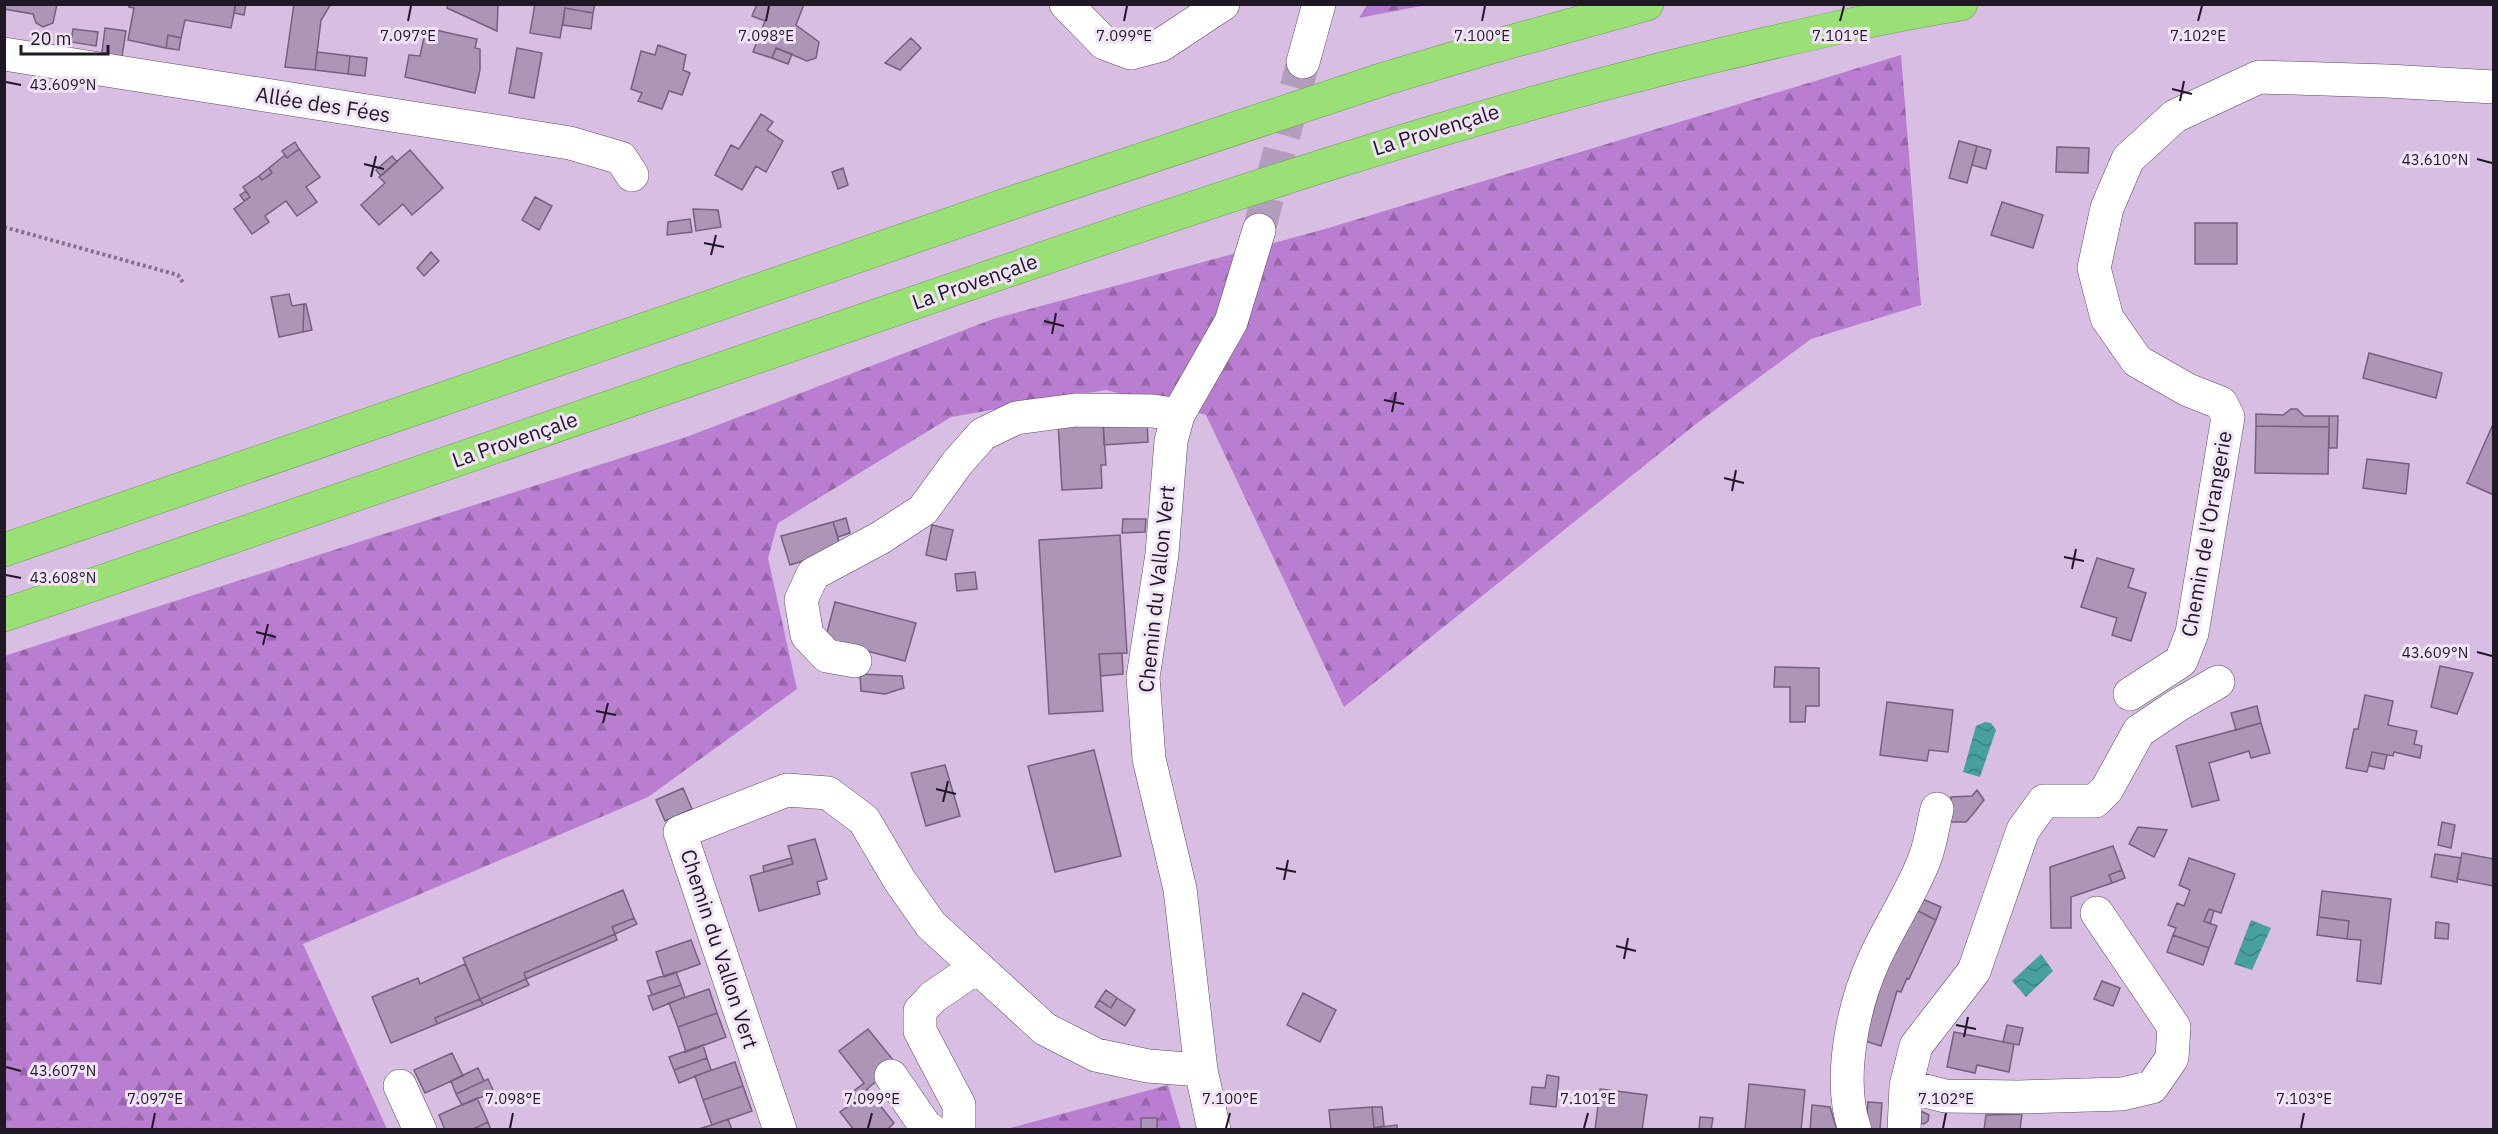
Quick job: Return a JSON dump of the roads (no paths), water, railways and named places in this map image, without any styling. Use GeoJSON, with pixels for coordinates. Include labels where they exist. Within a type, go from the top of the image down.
{"type":"FeatureCollection","features":[{"type":"Feature","properties":{"kind":"highway"},"geometry":{"type":"LineString","coordinates":[[4,550],[1018,201],[1373,82],[1647,4]]}},
{"type":"Feature","properties":{"kind":"highway","name":"La Provençale"},"geometry":{"type":"LineString","coordinates":[[4,615],[1044,258],[1374,148],[1524,104],[1671,66],[1811,33],[1961,4]]}},
{"type":"Feature","properties":{"kind":"street"},"geometry":{"type":"LineString","coordinates":[[1065,4],[1104,42],[1131,53],[1161,45],[1222,4]]}},
{"type":"Feature","properties":{"kind":"street"},"geometry":{"type":"LineString","coordinates":[[1303,62],[1319,4]]}},
{"type":"Feature","properties":{"kind":"street","name":"Allée des Fées"},"geometry":{"type":"LineString","coordinates":[[4,54],[570,143],[621,158],[632,175]]}},
{"type":"Feature","properties":{"kind":"street","name":"Chemin de l'Orangerie"},"geometry":{"type":"LineString","coordinates":[[2130,694],[2181,661],[2192,633],[2228,417],[2221,403],[2188,390],[2137,361],[2107,318],[2094,268],[2107,208],[2128,159],[2175,116],[2259,77],[2493,87]]}},
{"type":"Feature","properties":{"kind":"street","name":"Chemin du Vallon Vert"},"geometry":{"type":"LineString","coordinates":[[1214,1130],[1201,1070],[1180,889],[1149,759],[1143,677],[1162,554],[1171,441],[1178,416],[1231,322],[1259,230]]}},
{"type":"Feature","properties":{"kind":"street"},"geometry":{"type":"LineString","coordinates":[[855,661],[827,656],[807,635],[801,600],[813,574],[880,538],[923,510],[958,462],[983,434],[1016,418],[1076,410],[1153,411],[1178,416]]}},
{"type":"Feature","properties":{"kind":"street"},"geometry":{"type":"LineString","coordinates":[[1904,1130],[1906,1086],[1916,1046],[1974,971],[2023,830],[2044,801],[2095,801],[2107,789],[2139,732],[2178,705],[2218,682]]}},
{"type":"Feature","properties":{"kind":"street","name":"Chemin du Vallon Vert"},"geometry":{"type":"LineString","coordinates":[[780,1130],[680,832],[788,790],[828,792],[864,820],[900,880],[931,925],[1045,1029],[1096,1056],[1148,1066],[1201,1070]]}},
{"type":"Feature","properties":{"kind":"street"},"geometry":{"type":"LineString","coordinates":[[1855,1130],[1850,1118],[1846,1073],[1853,1026],[1873,962],[1925,858],[1937,809]]}},
{"type":"Feature","properties":{"kind":"street"},"geometry":{"type":"LineString","coordinates":[[1906,1086],[1945,1096],[2019,1097],[2122,1094],[2152,1087],[2172,1058],[2174,1027],[2097,913]]}},
{"type":"Feature","properties":{"kind":"street"},"geometry":{"type":"LineString","coordinates":[[959,1130],[959,1105],[920,1031],[920,1011],[933,997],[977,967]]}},
{"type":"Feature","properties":{"kind":"street"},"geometry":{"type":"LineString","coordinates":[[891,1076],[926,1127],[931,1130]]}},
{"type":"Feature","properties":{"kind":"street"},"geometry":{"type":"LineString","coordinates":[[400,1086],[420,1130]]}},
{"type":"Feature","properties":{"kind":"water"},"geometry":{"type":"Polygon","coordinates":[[[1985,722],[1991,723],[1996,730],[1980,777],[1963,772],[1976,726],[1985,722]]]}},
{"type":"Feature","properties":{"kind":"water"},"geometry":{"type":"Polygon","coordinates":[[[2251,920],[2271,928],[2252,970],[2234,964],[2251,920]]]}},
{"type":"Feature","properties":{"kind":"water"},"geometry":{"type":"Polygon","coordinates":[[[2041,954],[2053,971],[2026,997],[2012,981],[2041,954]]]}},
{"type":"Feature","properties":{"kind":"tunnel"},"geometry":{"type":"LineString","coordinates":[[1259,230],[1303,62]]}}]}
